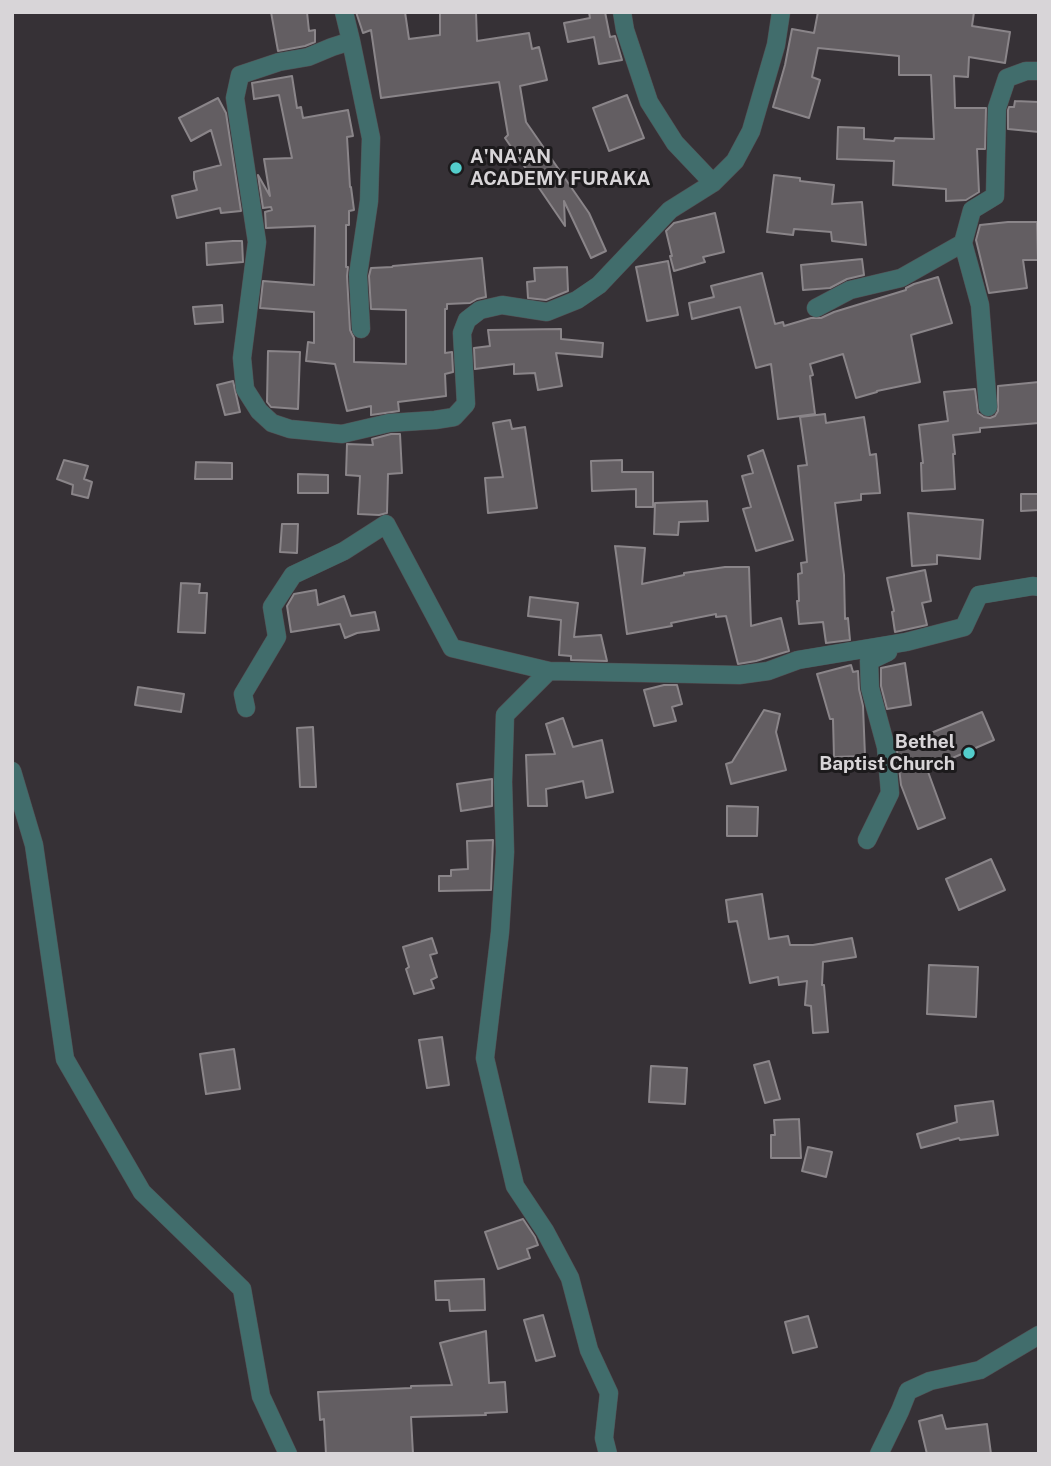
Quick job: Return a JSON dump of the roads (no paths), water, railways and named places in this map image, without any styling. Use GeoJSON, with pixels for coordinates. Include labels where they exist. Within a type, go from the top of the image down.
{"type":"FeatureCollection","features":[{"type":"Feature","properties":{"kind":"street"},"geometry":{"type":"LineString","coordinates":[[344,12],[371,138],[369,201],[358,275],[361,329]]}},
{"type":"Feature","properties":{"kind":"street"},"geometry":{"type":"LineString","coordinates":[[622,12],[625,30],[649,102],[675,143],[713,183]]}},
{"type":"Feature","properties":{"kind":"street"},"geometry":{"type":"LineString","coordinates":[[351,41],[308,57],[279,62],[240,75],[235,98],[257,242],[242,358],[245,389],[259,411],[272,423],[290,429],[342,435],[389,423],[454,417],[466,404],[462,333],[467,320],[480,310],[502,305],[547,312],[577,300],[599,285],[670,209],[713,183],[735,161],[751,131],[776,45],[781,12]]}},
{"type":"Feature","properties":{"kind":"street"},"geometry":{"type":"LineString","coordinates":[[988,407],[980,306],[963,243],[972,210],[995,196],[997,108],[1007,78],[1026,71],[1039,71]]}},
{"type":"Feature","properties":{"kind":"street"},"geometry":{"type":"LineString","coordinates":[[816,308],[850,290],[901,278],[963,243]]}},
{"type":"Feature","properties":{"kind":"street"},"geometry":{"type":"LineString","coordinates":[[246,708],[243,694],[277,637],[272,607],[293,575],[344,551],[386,524],[452,648],[549,671],[739,674],[768,671],[798,660],[906,642],[964,627],[979,595],[1039,587]]}},
{"type":"Feature","properties":{"kind":"street"},"geometry":{"type":"LineString","coordinates":[[867,840],[890,793],[886,747],[870,688],[869,661],[906,642]]}},
{"type":"Feature","properties":{"kind":"street"},"geometry":{"type":"LineString","coordinates":[[549,671],[505,715],[505,852],[500,932],[485,1058],[515,1186],[545,1231],[570,1278],[589,1350],[609,1393],[604,1438],[608,1454]]}},
{"type":"Feature","properties":{"kind":"street"},"geometry":{"type":"LineString","coordinates":[[12,771],[34,845],[65,1059],[142,1192],[242,1289],[261,1396],[288,1454]]}},
{"type":"Feature","properties":{"kind":"street"},"geometry":{"type":"LineString","coordinates":[[879,1454],[908,1391],[930,1381],[980,1370],[1039,1335]]}},
{"type":"Feature","properties":{"kind":"place","name":"A'NA'AN ACADEMY FURAKA"},"geometry":{"type":"Point","coordinates":[456,168]}},
{"type":"Feature","properties":{"kind":"place","name":"Bethel Baptist Church"},"geometry":{"type":"Point","coordinates":[969,753]}}]}
